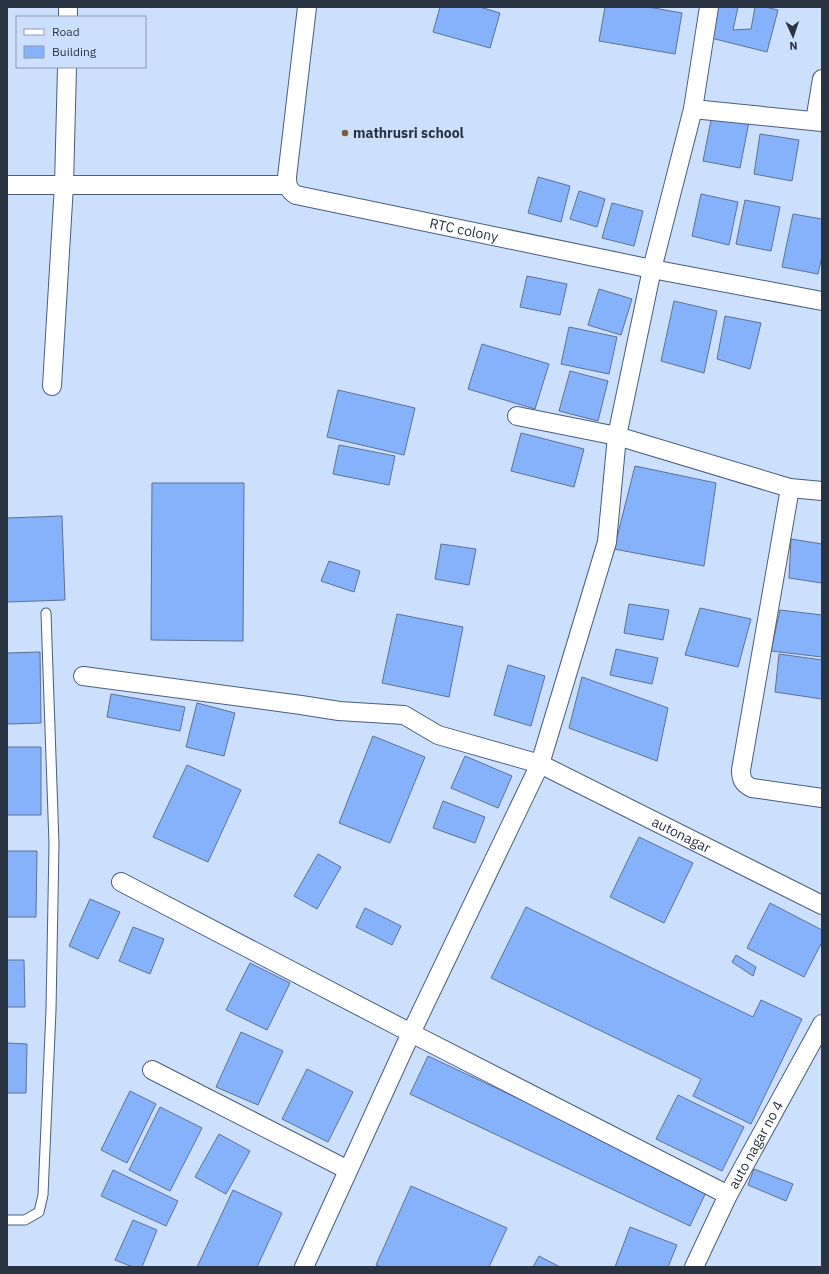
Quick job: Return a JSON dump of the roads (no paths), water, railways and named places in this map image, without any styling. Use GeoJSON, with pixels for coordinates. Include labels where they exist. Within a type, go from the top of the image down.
{"type":"FeatureCollection","features":[{"type":"Feature","properties":{"kind":"street"},"geometry":{"type":"LineString","coordinates":[[7,185],[287,185],[307,7]]}},
{"type":"Feature","properties":{"kind":"street"},"geometry":{"type":"LineString","coordinates":[[304,1267],[411,1033],[540,764],[607,542],[617,436],[652,268],[693,109],[709,7]]}},
{"type":"Feature","properties":{"kind":"street"},"geometry":{"type":"LineString","coordinates":[[52,386],[64,185],[67,68]]}},
{"type":"Feature","properties":{"kind":"street"},"geometry":{"type":"LineString","coordinates":[[693,109],[818,122],[822,79]]}},
{"type":"Feature","properties":{"kind":"street","name":"RTC colony"},"geometry":{"type":"LineString","coordinates":[[287,185],[290,192],[296,195],[652,268],[822,301]]}},
{"type":"Feature","properties":{"kind":"street"},"geometry":{"type":"LineString","coordinates":[[517,416],[617,436],[790,488],[822,491]]}},
{"type":"Feature","properties":{"kind":"street"},"geometry":{"type":"LineString","coordinates":[[790,488],[741,776],[743,781],[752,788],[822,798]]}},
{"type":"Feature","properties":{"kind":"street","name":"autonagar"},"geometry":{"type":"LineString","coordinates":[[83,676],[339,711],[404,715],[438,735],[540,764],[822,906]]}},
{"type":"Feature","properties":{"kind":"street"},"geometry":{"type":"LineString","coordinates":[[121,882],[411,1033],[728,1195]]}},
{"type":"Feature","properties":{"kind":"street","name":"auto nagar no 4"},"geometry":{"type":"LineString","coordinates":[[694,1267],[728,1195],[822,1024]]}},
{"type":"Feature","properties":{"kind":"street"},"geometry":{"type":"LineString","coordinates":[[152,1070],[348,1170]]}},
{"type":"Feature","properties":{"kind":"lane"},"geometry":{"type":"LineString","coordinates":[[7,1220],[25,1220],[39,1212],[43,1195],[51,1010],[54,844],[46,613]]}},
{"type":"Feature","properties":{"kind":"place","name":"mathrusri school"},"geometry":{"type":"Point","coordinates":[345,133]}}]}
